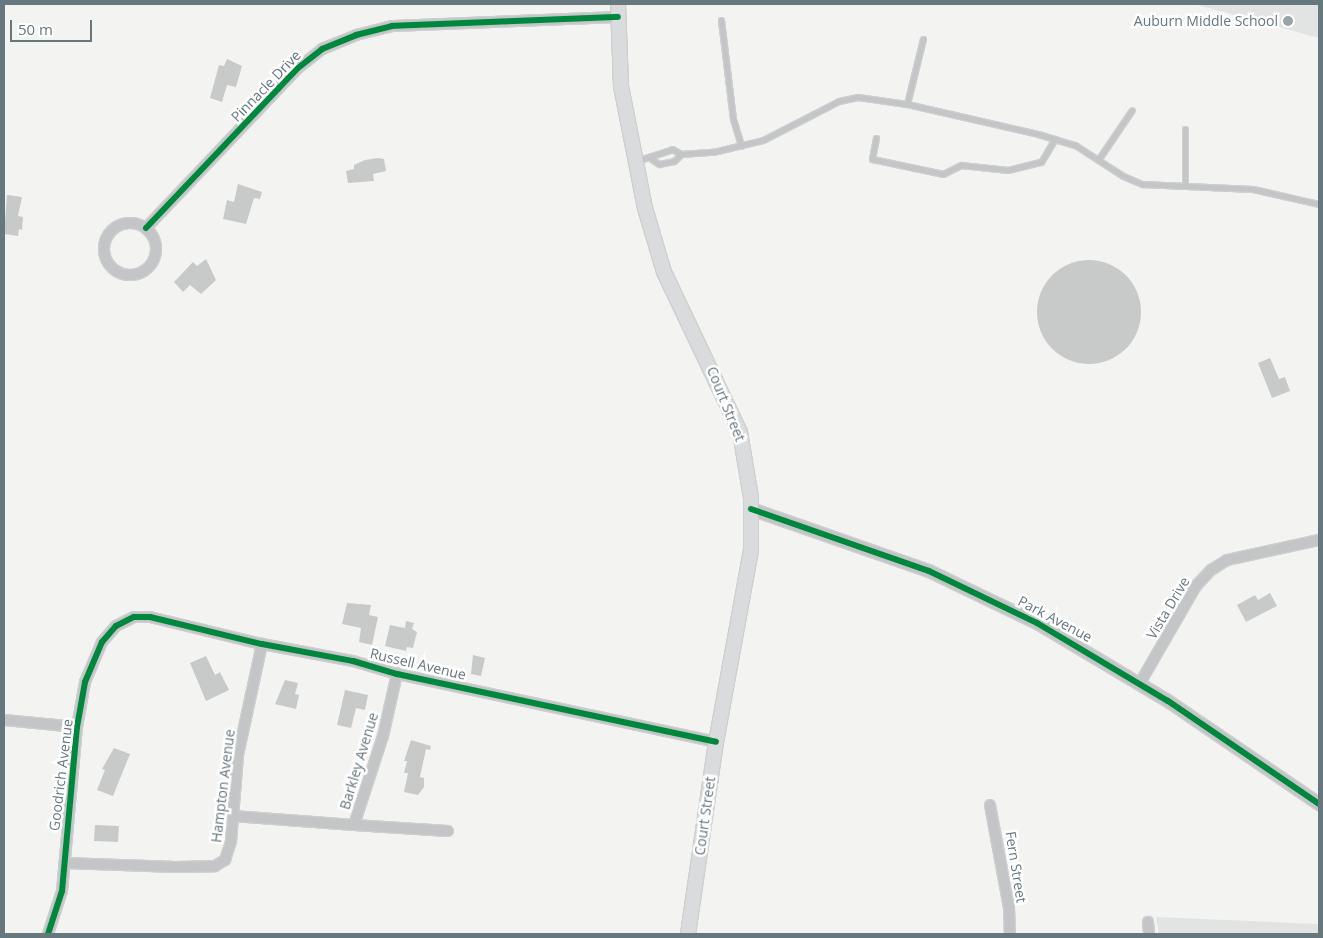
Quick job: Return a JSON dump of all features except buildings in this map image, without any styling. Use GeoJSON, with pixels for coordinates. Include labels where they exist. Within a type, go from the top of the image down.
{"type":"FeatureCollection","features":[{"type":"Feature","properties":{"kind":"main road","name":"Court Street"},"geometry":{"type":"LineString","coordinates":[[618,10],[622,86],[644,208],[664,272],[740,432],[751,509],[751,550],[716,742],[688,934]]}},
{"type":"Feature","properties":{"kind":"street","name":"Pinnacle Drive"},"geometry":{"type":"LineString","coordinates":[[146,228],[298,68],[322,49],[356,35],[392,26],[618,10]]}},
{"type":"Feature","properties":{"kind":"street"},"geometry":{"type":"LineString","coordinates":[[125,224],[146,228],[156,247],[149,267],[129,275],[110,266],[104,246],[108,236],[125,224]]}},
{"type":"Feature","properties":{"kind":"street","name":"Park Avenue"},"geometry":{"type":"LineString","coordinates":[[751,509],[930,571],[978,593],[1061,636],[1140,683],[1319,804]]}},
{"type":"Feature","properties":{"kind":"street","name":"Vista Drive"},"geometry":{"type":"LineString","coordinates":[[1140,683],[1196,586],[1211,570],[1226,560],[1319,540]]}},
{"type":"Feature","properties":{"kind":"street","name":"Russell Avenue"},"geometry":{"type":"LineString","coordinates":[[116,626],[142,615],[262,644],[353,661],[397,674],[716,742]]}},
{"type":"Feature","properties":{"kind":"street","name":"Goodrich Avenue"},"geometry":{"type":"LineString","coordinates":[[48,934],[62,891],[77,727],[91,664],[102,642],[116,626]]}},
{"type":"Feature","properties":{"kind":"street","name":"Hampton Avenue"},"geometry":{"type":"LineString","coordinates":[[65,863],[215,866],[225,860],[233,816],[238,755],[262,644]]}},
{"type":"Feature","properties":{"kind":"street","name":"Barkley Avenue"},"geometry":{"type":"LineString","coordinates":[[233,816],[354,825],[382,736],[397,674]]}},
{"type":"Feature","properties":{"kind":"street"},"geometry":{"type":"LineString","coordinates":[[4,720],[77,727]]}},
{"type":"Feature","properties":{"kind":"street","name":"Fern Street"},"geometry":{"type":"LineString","coordinates":[[990,805],[1008,899],[1010,934]]}},
{"type":"Feature","properties":{"kind":"street"},"geometry":{"type":"LineString","coordinates":[[354,825],[448,831]]}},
{"type":"Feature","properties":{"kind":"street"},"geometry":{"type":"LineString","coordinates":[[1148,922],[1149,934]]}},
{"type":"Feature","properties":{"kind":"lane"},"geometry":{"type":"LineString","coordinates":[[722,20],[732,119],[742,146]]}},
{"type":"Feature","properties":{"kind":"lane"},"geometry":{"type":"LineString","coordinates":[[907,104],[923,39]]}},
{"type":"Feature","properties":{"kind":"lane"},"geometry":{"type":"LineString","coordinates":[[650,158],[659,164],[674,161],[681,154],[742,146],[763,140],[839,101],[858,97],[907,104],[1075,145],[1142,184],[1253,189],[1319,204]]}},
{"type":"Feature","properties":{"kind":"lane"},"geometry":{"type":"LineString","coordinates":[[1098,160],[1132,110]]}},
{"type":"Feature","properties":{"kind":"lane"},"geometry":{"type":"LineString","coordinates":[[1185,129],[1185,186]]}},
{"type":"Feature","properties":{"kind":"lane"},"geometry":{"type":"LineString","coordinates":[[876,138],[872,160],[943,174],[961,165],[1008,170],[1041,162],[1054,139]]}},
{"type":"Feature","properties":{"kind":"lane"},"geometry":{"type":"LineString","coordinates":[[635,161],[650,158],[660,151],[672,148],[681,154]]}},
{"type":"Feature","properties":{"kind":"shaded area","name":"Auburn Middle School"},"geometry":{"type":"Polygon","coordinates":[[[1194,4],[1319,4],[1319,38],[1194,4]]]}},
{"type":"Feature","properties":{"kind":"shaded area"},"geometry":{"type":"Polygon","coordinates":[[[1156,917],[1319,924],[1319,934],[1159,934],[1156,917]]]}},
{"type":"Feature","properties":{"kind":"cycle path"},"geometry":{"type":"LineString","coordinates":[[146,228],[298,68],[322,49],[356,35],[392,26],[618,17]]}},
{"type":"Feature","properties":{"kind":"cycle path"},"geometry":{"type":"LineString","coordinates":[[751,509],[929,571],[1037,623],[1168,701],[1319,804]]}},
{"type":"Feature","properties":{"kind":"cycle path"},"geometry":{"type":"LineString","coordinates":[[48,934],[62,891],[77,727],[85,682],[102,642],[116,626],[134,617],[150,617],[262,644],[353,661],[397,674],[716,742]]}},
{"type":"Feature","properties":{"kind":"place","name":"Auburn Middle School"},"geometry":{"type":"Point","coordinates":[1288,21]}}]}
